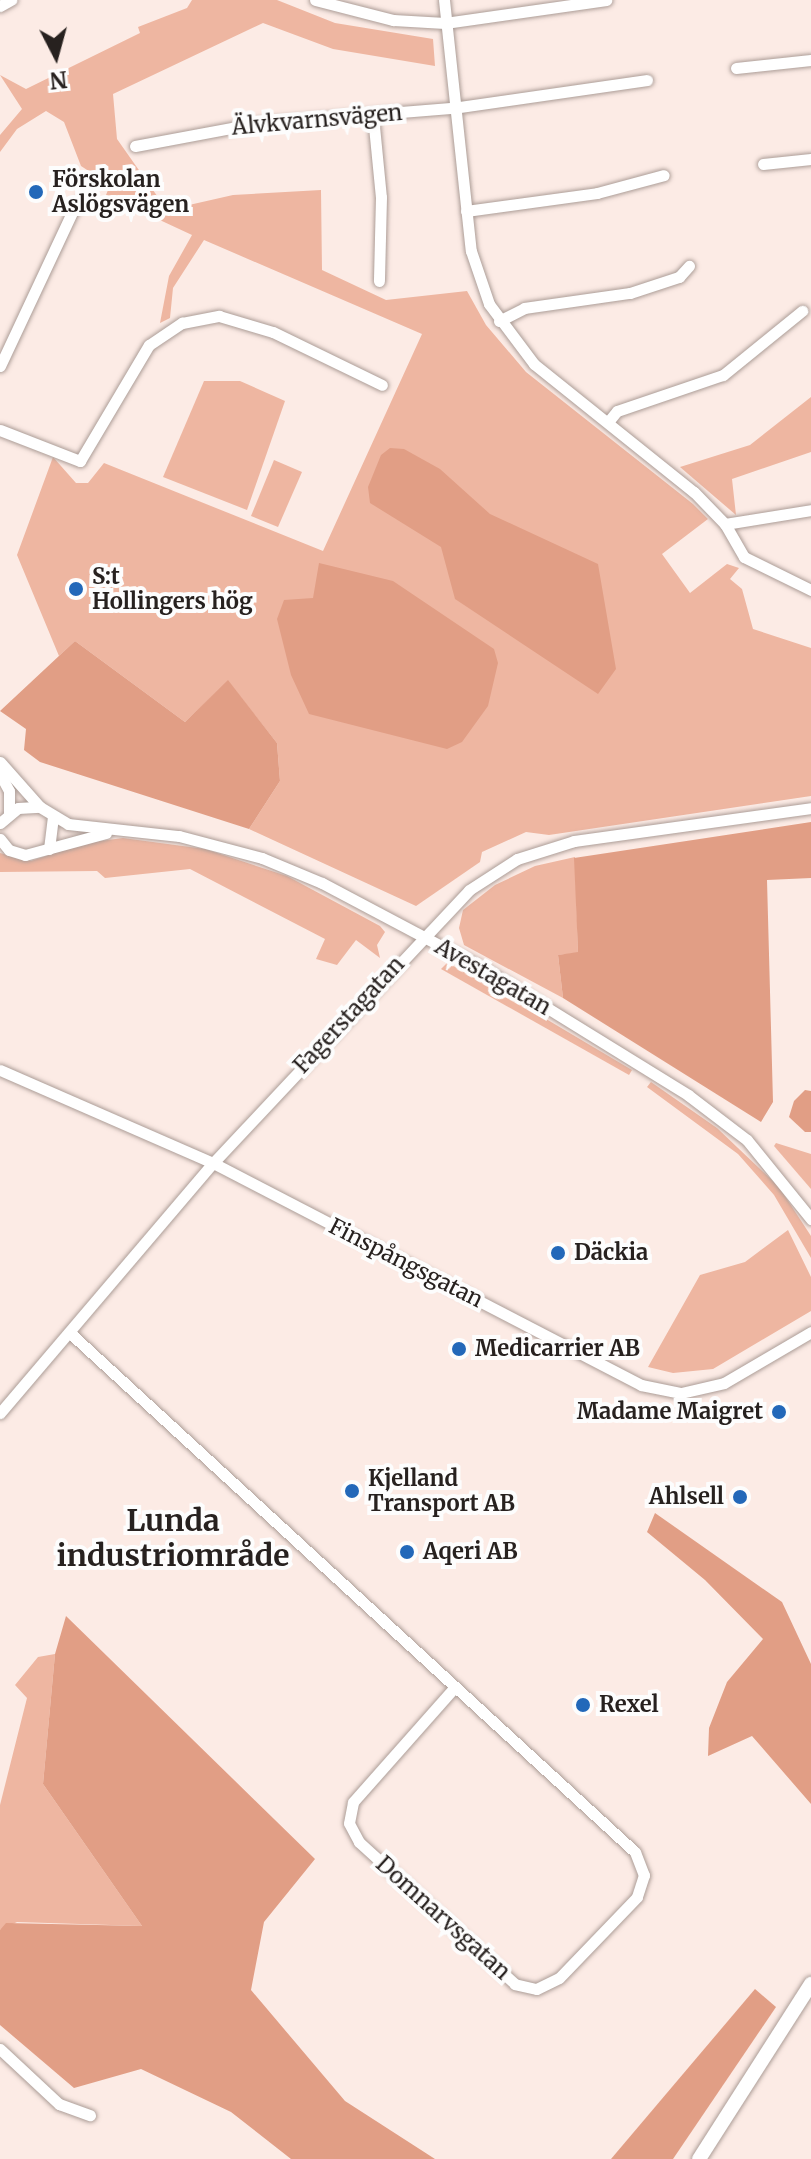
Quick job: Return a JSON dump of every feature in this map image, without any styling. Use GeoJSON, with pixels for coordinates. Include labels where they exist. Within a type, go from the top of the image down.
{"type":"FeatureCollection","features":[{"type":"Feature","properties":{"kind":"main road"},"geometry":{"type":"LineString","coordinates":[[699,2159],[811,1984]]}},
{"type":"Feature","properties":{"kind":"street"},"geometry":{"type":"LineString","coordinates":[[0,6],[11,0]]}},
{"type":"Feature","properties":{"kind":"street"},"geometry":{"type":"LineString","coordinates":[[315,0],[393,20],[445,23],[606,0]]}},
{"type":"Feature","properties":{"kind":"street"},"geometry":{"type":"LineString","coordinates":[[444,0],[466,211],[478,279],[499,321],[534,364],[608,422],[725,524],[744,557],[811,590]]}},
{"type":"Feature","properties":{"kind":"street"},"geometry":{"type":"LineString","coordinates":[[736,68],[811,60]]}},
{"type":"Feature","properties":{"kind":"street","name":"Älvkvarnsvägen"},"geometry":{"type":"LineString","coordinates":[[135,146],[252,124],[453,108],[647,80]]}},
{"type":"Feature","properties":{"kind":"street"},"geometry":{"type":"LineString","coordinates":[[373,116],[381,197],[379,281]]}},
{"type":"Feature","properties":{"kind":"street"},"geometry":{"type":"LineString","coordinates":[[763,164],[811,159]]}},
{"type":"Feature","properties":{"kind":"street"},"geometry":{"type":"LineString","coordinates":[[466,211],[597,193],[664,175]]}},
{"type":"Feature","properties":{"kind":"street"},"geometry":{"type":"LineString","coordinates":[[0,366],[72,212],[89,192]]}},
{"type":"Feature","properties":{"kind":"street"},"geometry":{"type":"LineString","coordinates":[[499,321],[524,308],[630,293],[679,277],[689,266]]}},
{"type":"Feature","properties":{"kind":"street"},"geometry":{"type":"LineString","coordinates":[[608,422],[617,411],[723,375],[758,352],[802,311]]}},
{"type":"Feature","properties":{"kind":"street"},"geometry":{"type":"LineString","coordinates":[[0,430],[80,461],[149,345],[182,323],[219,316],[273,332],[382,385]]}},
{"type":"Feature","properties":{"kind":"street"},"geometry":{"type":"LineString","coordinates":[[725,524],[811,510]]}},
{"type":"Feature","properties":{"kind":"street"},"geometry":{"type":"LineString","coordinates":[[0,762],[53,818],[49,849]]}},
{"type":"Feature","properties":{"kind":"street"},"geometry":{"type":"LineString","coordinates":[[0,774],[9,791],[9,813]]}},
{"type":"Feature","properties":{"kind":"street"},"geometry":{"type":"LineString","coordinates":[[0,823],[9,813],[40,807]]}},
{"type":"Feature","properties":{"kind":"street","name":"Fagerstagatan"},"geometry":{"type":"LineString","coordinates":[[0,1413],[213,1163],[422,936],[469,890],[538,851],[811,808]]}},
{"type":"Feature","properties":{"kind":"street","name":"Avestagatan"},"geometry":{"type":"LineString","coordinates":[[53,818],[179,836],[262,858],[422,936],[688,1095],[747,1140],[811,1219]]}},
{"type":"Feature","properties":{"kind":"street","name":"Avestagatan"},"geometry":{"type":"LineString","coordinates":[[1,843],[25,855],[122,830]]}},
{"type":"Feature","properties":{"kind":"street","name":"Finspångsgatan"},"geometry":{"type":"LineString","coordinates":[[0,1070],[213,1163],[641,1385],[681,1393],[724,1383],[811,1332]]}},
{"type":"Feature","properties":{"kind":"street","name":"Domnarvsgatan"},"geometry":{"type":"LineString","coordinates":[[70,1333],[635,1852],[644,1875],[637,1897],[559,1978],[536,1989],[515,1984],[359,1842],[349,1823],[353,1802],[454,1688]]}},
{"type":"Feature","properties":{"kind":"street"},"geometry":{"type":"LineString","coordinates":[[0,2049],[59,2104],[90,2115]]}},
{"type":"Feature","properties":{"kind":"shaded area"},"geometry":{"type":"Polygon","coordinates":[[[192,0],[277,0],[335,23],[433,39],[435,66],[333,49],[263,23],[113,94],[117,139],[167,210],[233,195],[321,190],[322,270],[386,300],[467,291],[486,325],[526,372],[693,504],[708,519],[662,554],[690,593],[727,564],[739,568],[730,579],[742,589],[753,629],[811,648],[811,796],[549,835],[526,832],[482,852],[480,862],[416,906],[249,829],[280,781],[277,743],[228,681],[185,722],[75,641],[59,656],[17,555],[53,457],[76,483],[88,483],[104,463],[323,551],[422,334],[204,240],[173,288],[170,318],[160,323],[169,276],[192,235],[106,195],[110,185],[81,166],[64,122],[46,111],[17,129],[0,152],[0,135],[22,109],[0,75],[26,89],[140,33],[138,27],[187,8],[192,0]]]}},
{"type":"Feature","properties":{"kind":"shaded area"},"geometry":{"type":"Polygon","coordinates":[[[204,381],[240,381],[285,401],[247,510],[163,477],[204,381]]]}},
{"type":"Feature","properties":{"kind":"shaded area"},"geometry":{"type":"Polygon","coordinates":[[[811,397],[811,452],[732,479],[736,515],[680,467],[750,445],[811,397]]]}},
{"type":"Feature","properties":{"kind":"shaded area"},"geometry":{"type":"Polygon","coordinates":[[[390,448],[404,449],[440,469],[490,514],[598,564],[616,669],[598,694],[455,599],[441,547],[370,503],[368,487],[381,455],[390,448]]]}},
{"type":"Feature","properties":{"kind":"shaded area"},"geometry":{"type":"Polygon","coordinates":[[[274,460],[302,472],[278,527],[251,516],[274,460]]]}},
{"type":"Feature","properties":{"kind":"shaded area"},"geometry":{"type":"Polygon","coordinates":[[[319,563],[393,581],[494,649],[498,663],[488,706],[462,742],[447,749],[309,714],[291,675],[277,619],[284,600],[313,598],[319,563]]]}},
{"type":"Feature","properties":{"kind":"shaded area"},"geometry":{"type":"Polygon","coordinates":[[[75,641],[185,722],[228,680],[277,743],[280,781],[249,829],[40,762],[24,750],[26,729],[0,711],[75,641]]]}},
{"type":"Feature","properties":{"kind":"shaded area"},"geometry":{"type":"Polygon","coordinates":[[[811,822],[811,878],[767,880],[773,1102],[761,1122],[563,998],[558,955],[578,952],[574,858],[811,822]]]}},
{"type":"Feature","properties":{"kind":"shaded area"},"geometry":{"type":"Polygon","coordinates":[[[123,838],[205,849],[287,876],[380,926],[385,932],[377,945],[380,958],[356,940],[337,965],[316,959],[325,939],[190,869],[105,878],[97,871],[0,872],[0,853],[31,861],[85,843],[123,838]]]}},
{"type":"Feature","properties":{"kind":"shaded area"},"geometry":{"type":"Polygon","coordinates":[[[575,857],[578,953],[558,955],[563,998],[464,945],[459,928],[463,910],[495,885],[535,866],[575,857]]]}},
{"type":"Feature","properties":{"kind":"shaded area"},"geometry":{"type":"Polygon","coordinates":[[[447,963],[632,1070],[629,1075],[441,969],[447,963]]]}},
{"type":"Feature","properties":{"kind":"shaded area"},"geometry":{"type":"Polygon","coordinates":[[[651,1082],[717,1128],[779,1187],[811,1236],[811,1258],[774,1195],[738,1154],[647,1087],[651,1082]]]}},
{"type":"Feature","properties":{"kind":"shaded area"},"geometry":{"type":"Polygon","coordinates":[[[805,1090],[811,1091],[811,1132],[805,1132],[789,1117],[794,1101],[805,1090]]]}},
{"type":"Feature","properties":{"kind":"shaded area"},"geometry":{"type":"Polygon","coordinates":[[[776,1143],[811,1154],[811,1189],[774,1146],[776,1143]]]}},
{"type":"Feature","properties":{"kind":"shaded area"},"geometry":{"type":"Polygon","coordinates":[[[788,1230],[811,1277],[811,1311],[713,1369],[673,1373],[648,1367],[700,1275],[745,1262],[788,1230]]]}},
{"type":"Feature","properties":{"kind":"shaded area"},"geometry":{"type":"Polygon","coordinates":[[[655,1513],[782,1602],[811,1664],[811,1804],[752,1736],[708,1756],[709,1728],[727,1682],[763,1639],[705,1580],[647,1532],[655,1513]]]}},
{"type":"Feature","properties":{"kind":"shaded area"},"geometry":{"type":"Polygon","coordinates":[[[66,1616],[315,1859],[264,1922],[251,1990],[345,2101],[435,2159],[291,2159],[231,2112],[141,2069],[74,2088],[0,2025],[0,1930],[6,1923],[142,1926],[43,1784],[55,1654],[66,1616]]]}},
{"type":"Feature","properties":{"kind":"shaded area"},"geometry":{"type":"Polygon","coordinates":[[[55,1654],[43,1784],[142,1926],[17,1922],[0,1930],[0,1805],[27,1698],[15,1685],[38,1657],[55,1654]]]}},
{"type":"Feature","properties":{"kind":"shaded area"},"geometry":{"type":"Polygon","coordinates":[[[755,1989],[776,2007],[673,2159],[611,2159],[755,1989]]]}},
{"type":"Feature","properties":{"kind":"place","name":"Förskolan Aslögsvägen"},"geometry":{"type":"Point","coordinates":[36,192]}},
{"type":"Feature","properties":{"kind":"place","name":"S:t Hollingers hög"},"geometry":{"type":"Point","coordinates":[76,589]}},
{"type":"Feature","properties":{"kind":"place","name":"Däckia"},"geometry":{"type":"Point","coordinates":[558,1253]}},
{"type":"Feature","properties":{"kind":"place","name":"Medicarrier AB"},"geometry":{"type":"Point","coordinates":[459,1349]}},
{"type":"Feature","properties":{"kind":"place","name":"Madame Maigret"},"geometry":{"type":"Point","coordinates":[779,1412]}},
{"type":"Feature","properties":{"kind":"place","name":"Kjelland Transport AB"},"geometry":{"type":"Point","coordinates":[352,1491]}},
{"type":"Feature","properties":{"kind":"place","name":"Ahlsell"},"geometry":{"type":"Point","coordinates":[740,1497]}},
{"type":"Feature","properties":{"kind":"place","name":"Aqeri AB"},"geometry":{"type":"Point","coordinates":[407,1552]}},
{"type":"Feature","properties":{"kind":"place","name":"Rexel"},"geometry":{"type":"Point","coordinates":[583,1705]}},
{"type":"Feature","properties":{"kind":"district","name":"Lunda industriområde"},"geometry":{"type":"Point","coordinates":[173,1537]}}]}
